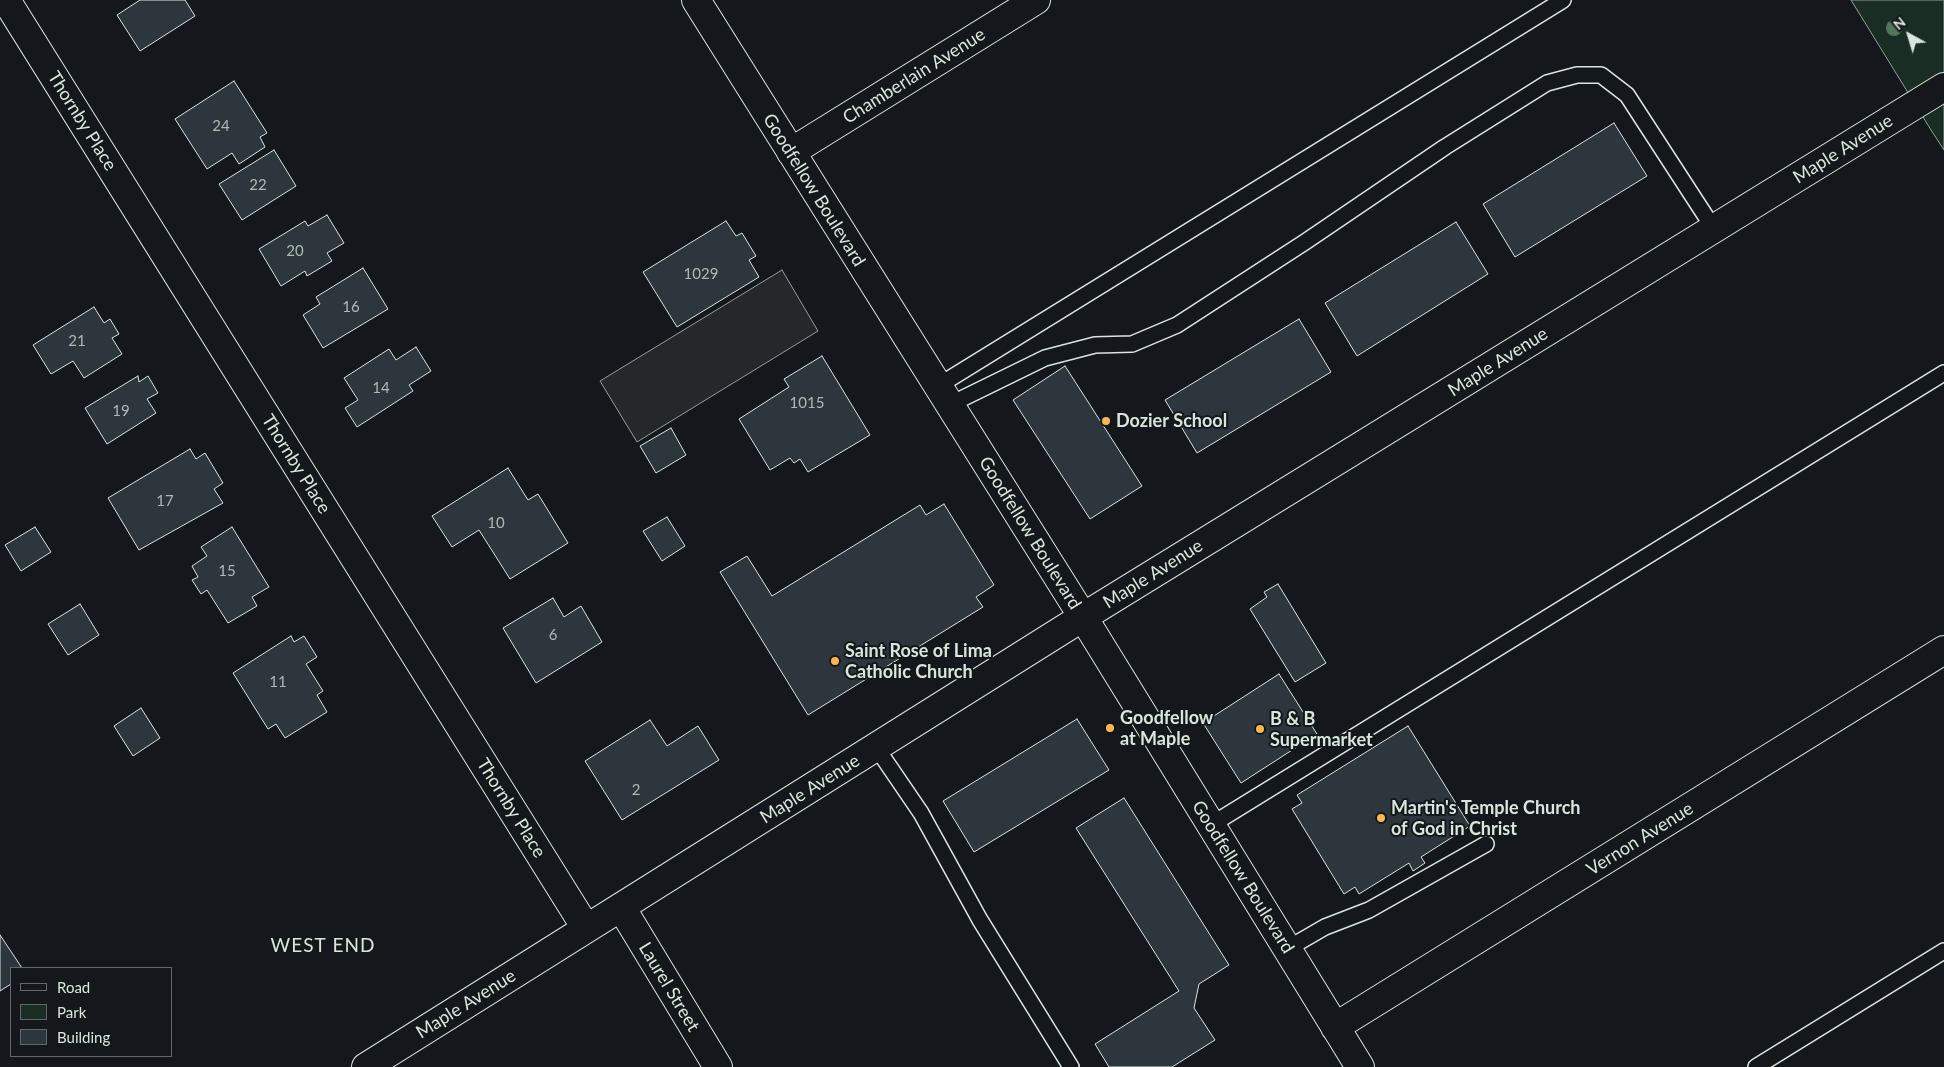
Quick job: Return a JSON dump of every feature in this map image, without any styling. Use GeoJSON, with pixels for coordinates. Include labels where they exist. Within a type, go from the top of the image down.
{"type":"FeatureCollection","features":[{"type":"Feature","properties":{"kind":"street","name":"Thornby Place"},"geometry":{"type":"LineString","coordinates":[[6,0],[586,928]]}},
{"type":"Feature","properties":{"kind":"street","name":"Goodfellow Boulevard"},"geometry":{"type":"LineString","coordinates":[[696,0],[1083,617],[1360,1067]]}},
{"type":"Feature","properties":{"kind":"street","name":"Chamberlain Avenue"},"geometry":{"type":"LineString","coordinates":[[791,152],[1036,0]]}},
{"type":"Feature","properties":{"kind":"street","name":"Maple Avenue"},"geometry":{"type":"LineString","coordinates":[[366,1067],[1083,617],[1944,87]]}},
{"type":"Feature","properties":{"kind":"street","name":"Vernon Avenue"},"geometry":{"type":"LineString","coordinates":[[1335,1027],[1944,650]]}},
{"type":"Feature","properties":{"kind":"street","name":"Laurel Street"},"geometry":{"type":"LineString","coordinates":[[621,907],[718,1067]]}},
{"type":"Feature","properties":{"kind":"lane"},"geometry":{"type":"LineString","coordinates":[[943,396],[1563,0]]}},
{"type":"Feature","properties":{"kind":"lane"},"geometry":{"type":"LineString","coordinates":[[943,396],[1045,358],[1095,345],[1132,344],[1177,325],[1305,242],[1444,147],[1548,84],[1577,75],[1602,75],[1626,95],[1714,229]]}},
{"type":"Feature","properties":{"kind":"lane"},"geometry":{"type":"LineString","coordinates":[[1211,825],[1944,373]]}},
{"type":"Feature","properties":{"kind":"lane"},"geometry":{"type":"LineString","coordinates":[[876,747],[921,813],[980,920],[1071,1067]]}},
{"type":"Feature","properties":{"kind":"lane"},"geometry":{"type":"LineString","coordinates":[[1287,949],[1326,927],[1369,910],[1486,844]]}},
{"type":"Feature","properties":{"kind":"lane"},"geometry":{"type":"LineString","coordinates":[[1756,1067],[1944,951]]}},
{"type":"Feature","properties":{"kind":"green space"},"geometry":{"type":"Polygon","coordinates":[[[1851,0],[1944,0],[1944,150],[1931,130],[1851,0]]]}},
{"type":"Feature","properties":{"kind":"shaded area"},"geometry":{"type":"Polygon","coordinates":[[[782,270],[818,331],[637,442],[600,381],[782,270]]]}},
{"type":"Feature","properties":{"kind":"building"},"geometry":{"type":"Polygon","coordinates":[[[140,0],[185,0],[195,16],[140,51],[117,15],[140,0]]]}},
{"type":"Feature","properties":{"kind":"building"},"geometry":{"type":"Polygon","coordinates":[[[234,81],[267,133],[260,137],[265,147],[239,164],[232,153],[207,169],[175,119],[234,81]]]}},
{"type":"Feature","properties":{"kind":"building"},"geometry":{"type":"Polygon","coordinates":[[[1614,123],[1647,176],[1515,257],[1483,204],[1614,123]]]}},
{"type":"Feature","properties":{"kind":"building"},"geometry":{"type":"Polygon","coordinates":[[[274,150],[296,186],[242,220],[219,184],[274,150]]]}},
{"type":"Feature","properties":{"kind":"building"},"geometry":{"type":"Polygon","coordinates":[[[327,215],[344,243],[327,253],[332,261],[307,276],[305,271],[281,286],[259,249],[305,221],[308,226],[327,215]]]}},
{"type":"Feature","properties":{"kind":"building"},"geometry":{"type":"Polygon","coordinates":[[[726,221],[736,236],[742,233],[756,256],[749,260],[759,277],[677,327],[643,272],[726,221]]]}},
{"type":"Feature","properties":{"kind":"building"},"geometry":{"type":"Polygon","coordinates":[[[1456,222],[1488,274],[1357,356],[1325,303],[1456,222]]]}},
{"type":"Feature","properties":{"kind":"building"},"geometry":{"type":"Polygon","coordinates":[[[363,268],[388,309],[323,348],[303,315],[320,304],[316,297],[363,268]]]}},
{"type":"Feature","properties":{"kind":"building"},"geometry":{"type":"Polygon","coordinates":[[[94,307],[104,323],[110,319],[119,334],[112,338],[122,354],[84,378],[73,361],[51,374],[33,345],[94,307]]]}},
{"type":"Feature","properties":{"kind":"building"},"geometry":{"type":"Polygon","coordinates":[[[1299,319],[1331,372],[1197,453],[1165,400],[1299,319]]]}},
{"type":"Feature","properties":{"kind":"building"},"geometry":{"type":"Polygon","coordinates":[[[416,347],[431,371],[409,385],[413,391],[357,427],[345,408],[358,400],[344,378],[389,349],[396,360],[416,347]]]}},
{"type":"Feature","properties":{"kind":"building"},"geometry":{"type":"Polygon","coordinates":[[[822,356],[870,435],[808,472],[800,459],[794,463],[790,458],[770,470],[739,419],[789,387],[784,379],[822,356]]]}},
{"type":"Feature","properties":{"kind":"building"},"geometry":{"type":"Polygon","coordinates":[[[1065,366],[1142,486],[1090,519],[1013,400],[1065,366]]]}},
{"type":"Feature","properties":{"kind":"building"},"geometry":{"type":"Polygon","coordinates":[[[138,376],[139,382],[148,376],[158,393],[147,399],[156,413],[107,444],[85,408],[138,376]]]}},
{"type":"Feature","properties":{"kind":"building"},"geometry":{"type":"Polygon","coordinates":[[[671,428],[686,455],[656,473],[640,446],[671,428]]]}},
{"type":"Feature","properties":{"kind":"building"},"geometry":{"type":"Polygon","coordinates":[[[190,449],[196,459],[205,453],[223,483],[214,489],[223,503],[139,550],[108,498],[190,449]]]}},
{"type":"Feature","properties":{"kind":"building"},"geometry":{"type":"Polygon","coordinates":[[[508,468],[528,500],[538,494],[568,543],[510,579],[479,530],[452,547],[432,516],[508,468]]]}},
{"type":"Feature","properties":{"kind":"building","name":"Saint Rose of Lima Catholic Church"},"geometry":{"type":"Polygon","coordinates":[[[944,504],[994,585],[976,597],[983,607],[808,715],[720,572],[747,556],[772,596],[920,505],[926,515],[944,504]]]}},
{"type":"Feature","properties":{"kind":"building"},"geometry":{"type":"Polygon","coordinates":[[[667,517],[685,546],[662,561],[643,531],[667,517]]]}},
{"type":"Feature","properties":{"kind":"building"},"geometry":{"type":"Polygon","coordinates":[[[35,527],[51,552],[21,571],[5,545],[35,527]]]}},
{"type":"Feature","properties":{"kind":"building"},"geometry":{"type":"Polygon","coordinates":[[[232,527],[269,587],[252,597],[257,606],[228,623],[207,590],[201,594],[192,580],[198,577],[192,566],[207,556],[201,547],[232,527]]]}},
{"type":"Feature","properties":{"kind":"building"},"geometry":{"type":"Polygon","coordinates":[[[1278,584],[1326,663],[1295,682],[1250,609],[1267,597],[1264,592],[1278,584]]]}},
{"type":"Feature","properties":{"kind":"building"},"geometry":{"type":"Polygon","coordinates":[[[553,598],[564,617],[581,606],[602,642],[536,683],[503,628],[553,598]]]}},
{"type":"Feature","properties":{"kind":"building"},"geometry":{"type":"Polygon","coordinates":[[[80,604],[99,635],[68,655],[48,624],[80,604]]]}},
{"type":"Feature","properties":{"kind":"building"},"geometry":{"type":"Polygon","coordinates":[[[291,636],[294,642],[304,636],[317,657],[306,664],[323,691],[317,695],[327,712],[285,738],[276,724],[268,729],[233,673],[291,636]]]}},
{"type":"Feature","properties":{"kind":"building","name":"B & B Supermarket"},"geometry":{"type":"Polygon","coordinates":[[[1279,674],[1317,734],[1241,783],[1203,723],[1279,674]]]}},
{"type":"Feature","properties":{"kind":"building"},"geometry":{"type":"Polygon","coordinates":[[[141,708],[160,738],[133,756],[114,726],[141,708]]]}},
{"type":"Feature","properties":{"kind":"building"},"geometry":{"type":"Polygon","coordinates":[[[1077,719],[1109,770],[974,852],[943,801],[1077,719]]]}},
{"type":"Feature","properties":{"kind":"building"},"geometry":{"type":"Polygon","coordinates":[[[650,720],[667,746],[698,726],[719,760],[622,820],[585,761],[650,720]]]}},
{"type":"Feature","properties":{"kind":"building","name":"Martin's Temple Church of God in Christ"},"geometry":{"type":"Polygon","coordinates":[[[1408,726],[1470,826],[1421,857],[1425,863],[1413,871],[1409,863],[1359,894],[1355,887],[1344,894],[1292,809],[1302,803],[1297,795],[1408,726]]]}},
{"type":"Feature","properties":{"kind":"building"},"geometry":{"type":"Polygon","coordinates":[[[1124,798],[1229,965],[1199,984],[1194,1008],[1215,1040],[1172,1067],[1109,1067],[1095,1044],[1179,991],[1076,828],[1124,798]]]}},
{"type":"Feature","properties":{"kind":"building"},"geometry":{"type":"Polygon","coordinates":[[[0,935],[21,967],[10,967],[10,985],[0,991],[0,935]]]}},
{"type":"Feature","properties":{"kind":"place","name":"Dozier School"},"geometry":{"type":"Point","coordinates":[1106,421]}},
{"type":"Feature","properties":{"kind":"place","name":"Saint Rose of Lima Catholic Church"},"geometry":{"type":"Point","coordinates":[835,661]}},
{"type":"Feature","properties":{"kind":"place","name":"Goodfellow at Maple"},"geometry":{"type":"Point","coordinates":[1110,728]}},
{"type":"Feature","properties":{"kind":"place","name":"B & B Supermarket"},"geometry":{"type":"Point","coordinates":[1260,729]}},
{"type":"Feature","properties":{"kind":"place","name":"Martin's Temple Church of God in Christ"},"geometry":{"type":"Point","coordinates":[1381,818]}},
{"type":"Feature","properties":{"kind":"district","name":"WEST END"},"geometry":{"type":"Point","coordinates":[323,946]}}]}
